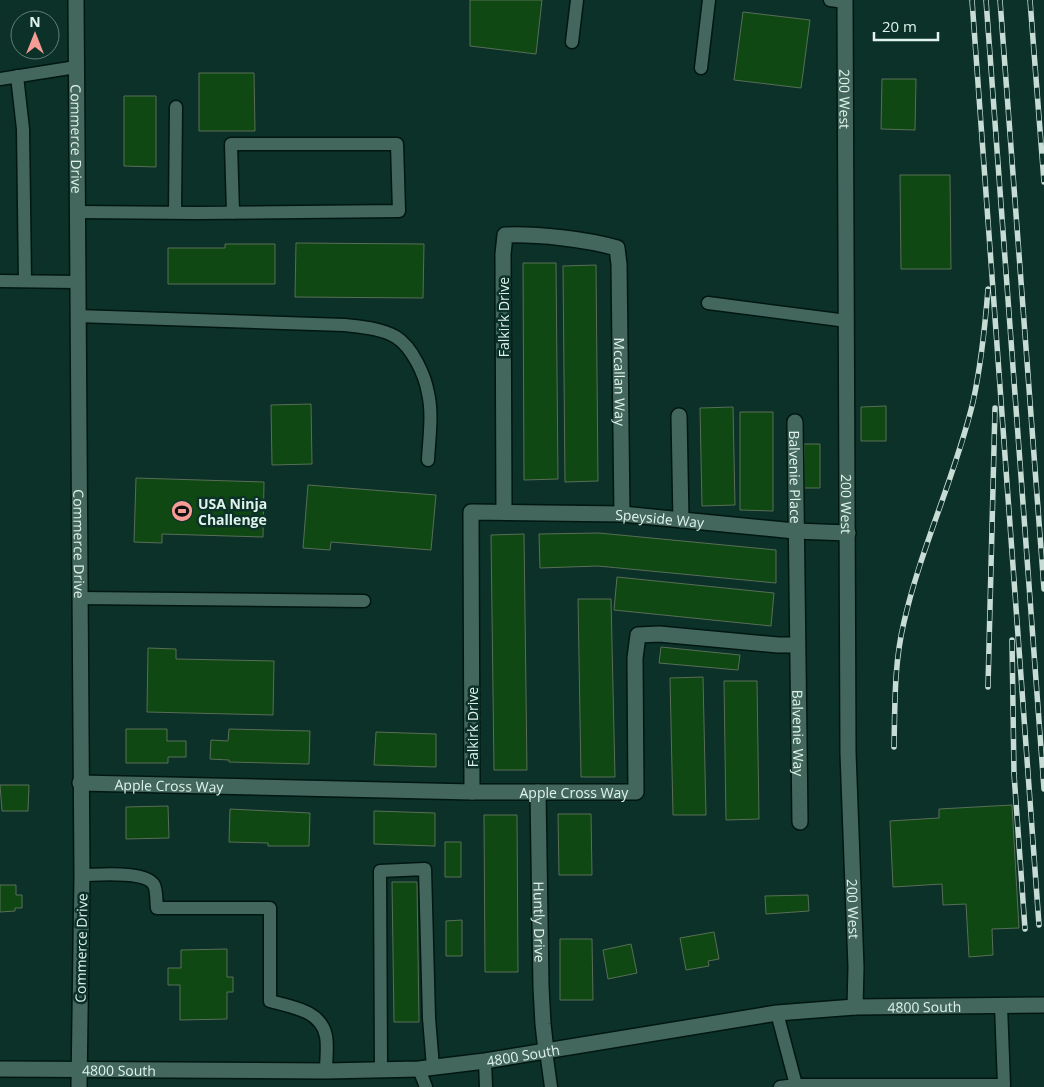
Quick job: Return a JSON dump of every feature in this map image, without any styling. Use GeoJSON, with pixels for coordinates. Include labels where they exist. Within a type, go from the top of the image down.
{"type":"FeatureCollection","features":[{"type":"Feature","properties":{"kind":"street","name":"Commerce Drive"},"geometry":{"type":"LineString","coordinates":[[76,0],[82,875],[79,1087]]}},
{"type":"Feature","properties":{"kind":"street","name":"200 West"},"geometry":{"type":"LineString","coordinates":[[845,1],[848,753],[856,967],[855,1007]]}},
{"type":"Feature","properties":{"kind":"street","name":"Falkirk Drive"},"geometry":{"type":"LineString","coordinates":[[504,512],[503,254],[505,236],[524,234],[601,244],[617,248]]}},
{"type":"Feature","properties":{"kind":"street","name":"Mccallan Way"},"geometry":{"type":"LineString","coordinates":[[617,248],[619,264],[622,514]]}},
{"type":"Feature","properties":{"kind":"street"},"geometry":{"type":"LineString","coordinates":[[679,416],[681,520]]}},
{"type":"Feature","properties":{"kind":"street","name":"Balvenie Place"},"geometry":{"type":"LineString","coordinates":[[795,422],[795,531]]}},
{"type":"Feature","properties":{"kind":"street","name":"Falkirk Drive"},"geometry":{"type":"LineString","coordinates":[[471,512],[472,792]]}},
{"type":"Feature","properties":{"kind":"street","name":"Speyside Way"},"geometry":{"type":"LineString","coordinates":[[471,512],[622,514],[795,531],[848,533]]}},
{"type":"Feature","properties":{"kind":"street"},"geometry":{"type":"LineString","coordinates":[[795,531],[797,645]]}},
{"type":"Feature","properties":{"kind":"street","name":"Apple Cross Way"},"geometry":{"type":"LineString","coordinates":[[80,783],[472,792],[636,792],[635,658],[638,635],[658,634],[797,645]]}},
{"type":"Feature","properties":{"kind":"street","name":"Balvenie Way"},"geometry":{"type":"LineString","coordinates":[[797,645],[800,822]]}},
{"type":"Feature","properties":{"kind":"street","name":"Huntly Drive"},"geometry":{"type":"LineString","coordinates":[[538,792],[542,1024],[546,1051]]}},
{"type":"Feature","properties":{"kind":"street","name":"4800 South"},"geometry":{"type":"LineString","coordinates":[[0,1069],[382,1071],[484,1061],[777,1013],[855,1007],[1044,1004]]}},
{"type":"Feature","properties":{"kind":"lane"},"geometry":{"type":"LineString","coordinates":[[572,42],[577,0]]}},
{"type":"Feature","properties":{"kind":"lane"},"geometry":{"type":"LineString","coordinates":[[701,68],[709,0]]}},
{"type":"Feature","properties":{"kind":"lane"},"geometry":{"type":"LineString","coordinates":[[830,0],[845,1]]}},
{"type":"Feature","properties":{"kind":"lane"},"geometry":{"type":"LineString","coordinates":[[0,79],[76,67]]}},
{"type":"Feature","properties":{"kind":"lane"},"geometry":{"type":"LineString","coordinates":[[17,76],[23,129],[25,281]]}},
{"type":"Feature","properties":{"kind":"lane"},"geometry":{"type":"LineString","coordinates":[[175,213],[176,107]]}},
{"type":"Feature","properties":{"kind":"lane"},"geometry":{"type":"LineString","coordinates":[[77,212],[233,213],[399,211],[397,144],[231,144],[233,213]]}},
{"type":"Feature","properties":{"kind":"lane"},"geometry":{"type":"LineString","coordinates":[[0,280],[77,282]]}},
{"type":"Feature","properties":{"kind":"lane"},"geometry":{"type":"LineString","coordinates":[[708,304],[847,321]]}},
{"type":"Feature","properties":{"kind":"lane"},"geometry":{"type":"LineString","coordinates":[[78,316],[344,325],[373,329],[396,337],[408,346],[416,360],[428,394],[428,460]]}},
{"type":"Feature","properties":{"kind":"lane"},"geometry":{"type":"LineString","coordinates":[[79,598],[364,601]]}},
{"type":"Feature","properties":{"kind":"lane"},"geometry":{"type":"LineString","coordinates":[[382,1071],[380,871],[425,868],[429,1018],[426,1087]]}},
{"type":"Feature","properties":{"kind":"lane"},"geometry":{"type":"LineString","coordinates":[[82,875],[131,874],[148,878],[154,885],[157,908],[270,908],[270,1001],[311,1014],[320,1022],[326,1036],[326,1071]]}},
{"type":"Feature","properties":{"kind":"lane"},"geometry":{"type":"LineString","coordinates":[[780,1087],[796,1085],[1004,1086],[1001,1005]]}},
{"type":"Feature","properties":{"kind":"lane"},"geometry":{"type":"LineString","coordinates":[[777,1013],[796,1085]]}},
{"type":"Feature","properties":{"kind":"lane"},"geometry":{"type":"LineString","coordinates":[[546,1051],[551,1087]]}},
{"type":"Feature","properties":{"kind":"lane"},"geometry":{"type":"LineString","coordinates":[[484,1061],[486,1087]]}},
{"type":"Feature","properties":{"kind":"building"},"geometry":{"type":"Polygon","coordinates":[[[470,0],[542,0],[536,54],[470,46],[470,0]]]}},
{"type":"Feature","properties":{"kind":"building"},"geometry":{"type":"Polygon","coordinates":[[[743,12],[810,20],[801,88],[734,80],[743,12]]]}},
{"type":"Feature","properties":{"kind":"building"},"geometry":{"type":"Polygon","coordinates":[[[199,73],[254,73],[255,131],[199,131],[199,73]]]}},
{"type":"Feature","properties":{"kind":"building"},"geometry":{"type":"Polygon","coordinates":[[[882,79],[916,79],[915,130],[881,129],[882,79]]]}},
{"type":"Feature","properties":{"kind":"building"},"geometry":{"type":"Polygon","coordinates":[[[124,96],[156,96],[156,167],[124,166],[124,96]]]}},
{"type":"Feature","properties":{"kind":"building"},"geometry":{"type":"Polygon","coordinates":[[[900,175],[950,175],[951,269],[901,269],[900,175]]]}},
{"type":"Feature","properties":{"kind":"building"},"geometry":{"type":"Polygon","coordinates":[[[296,243],[424,244],[423,298],[295,297],[296,243]]]}},
{"type":"Feature","properties":{"kind":"building"},"geometry":{"type":"Polygon","coordinates":[[[225,244],[275,244],[275,284],[168,284],[168,248],[225,248],[225,244]]]}},
{"type":"Feature","properties":{"kind":"building"},"geometry":{"type":"Polygon","coordinates":[[[523,263],[556,263],[558,479],[524,480],[523,263]]]}},
{"type":"Feature","properties":{"kind":"building"},"geometry":{"type":"Polygon","coordinates":[[[596,265],[598,481],[565,482],[563,266],[596,265]]]}},
{"type":"Feature","properties":{"kind":"building"},"geometry":{"type":"Polygon","coordinates":[[[311,404],[312,464],[272,465],[271,405],[311,404]]]}},
{"type":"Feature","properties":{"kind":"building"},"geometry":{"type":"Polygon","coordinates":[[[886,406],[886,441],[861,441],[861,407],[886,406]]]}},
{"type":"Feature","properties":{"kind":"building"},"geometry":{"type":"Polygon","coordinates":[[[733,407],[735,505],[702,506],[700,408],[733,407]]]}},
{"type":"Feature","properties":{"kind":"building"},"geometry":{"type":"Polygon","coordinates":[[[740,412],[773,412],[773,511],[740,510],[740,412]]]}},
{"type":"Feature","properties":{"kind":"building"},"geometry":{"type":"Polygon","coordinates":[[[804,444],[820,444],[820,488],[804,488],[804,444]]]}},
{"type":"Feature","properties":{"kind":"building"},"geometry":{"type":"Polygon","coordinates":[[[136,478],[264,482],[263,537],[162,534],[162,543],[134,542],[136,478]]]}},
{"type":"Feature","properties":{"kind":"building"},"geometry":{"type":"Polygon","coordinates":[[[308,485],[436,495],[431,550],[331,542],[330,550],[303,548],[308,485]]]}},
{"type":"Feature","properties":{"kind":"building"},"geometry":{"type":"Polygon","coordinates":[[[599,533],[776,550],[776,583],[598,566],[540,568],[539,534],[599,533]]]}},
{"type":"Feature","properties":{"kind":"building"},"geometry":{"type":"Polygon","coordinates":[[[524,534],[527,770],[494,770],[491,535],[524,534]]]}},
{"type":"Feature","properties":{"kind":"building"},"geometry":{"type":"Polygon","coordinates":[[[617,577],[774,593],[771,626],[614,610],[617,577]]]}},
{"type":"Feature","properties":{"kind":"building"},"geometry":{"type":"Polygon","coordinates":[[[578,599],[611,599],[615,777],[581,777],[578,599]]]}},
{"type":"Feature","properties":{"kind":"building"},"geometry":{"type":"Polygon","coordinates":[[[661,647],[740,655],[738,670],[659,663],[661,647]]]}},
{"type":"Feature","properties":{"kind":"building"},"geometry":{"type":"Polygon","coordinates":[[[148,648],[176,649],[176,659],[274,661],[273,715],[147,712],[148,648]]]}},
{"type":"Feature","properties":{"kind":"building"},"geometry":{"type":"Polygon","coordinates":[[[703,677],[706,815],[673,815],[670,678],[703,677]]]}},
{"type":"Feature","properties":{"kind":"building"},"geometry":{"type":"Polygon","coordinates":[[[724,681],[757,681],[759,819],[726,820],[724,681]]]}},
{"type":"Feature","properties":{"kind":"building"},"geometry":{"type":"Polygon","coordinates":[[[126,729],[167,729],[167,741],[186,741],[186,757],[168,757],[168,763],[126,763],[126,729]]]}},
{"type":"Feature","properties":{"kind":"building"},"geometry":{"type":"Polygon","coordinates":[[[229,729],[310,731],[309,764],[229,762],[229,760],[210,759],[211,740],[228,741],[229,729]]]}},
{"type":"Feature","properties":{"kind":"building"},"geometry":{"type":"Polygon","coordinates":[[[376,732],[436,734],[436,767],[374,765],[376,732]]]}},
{"type":"Feature","properties":{"kind":"building"},"geometry":{"type":"Polygon","coordinates":[[[0,785],[29,785],[28,811],[2,811],[0,785]]]}},
{"type":"Feature","properties":{"kind":"building"},"geometry":{"type":"Polygon","coordinates":[[[1012,805],[1019,928],[992,929],[993,955],[969,957],[966,904],[943,905],[942,884],[893,887],[890,821],[939,818],[939,809],[1012,805]]]}},
{"type":"Feature","properties":{"kind":"building"},"geometry":{"type":"Polygon","coordinates":[[[168,806],[169,838],[126,839],[126,807],[168,806]]]}},
{"type":"Feature","properties":{"kind":"building"},"geometry":{"type":"Polygon","coordinates":[[[230,809],[310,813],[309,846],[268,846],[268,843],[229,842],[230,809]]]}},
{"type":"Feature","properties":{"kind":"building"},"geometry":{"type":"Polygon","coordinates":[[[374,811],[435,813],[435,846],[374,844],[374,811]]]}},
{"type":"Feature","properties":{"kind":"building"},"geometry":{"type":"Polygon","coordinates":[[[558,814],[591,814],[592,875],[559,875],[558,814]]]}},
{"type":"Feature","properties":{"kind":"building"},"geometry":{"type":"Polygon","coordinates":[[[484,815],[517,815],[518,972],[485,972],[484,815]]]}},
{"type":"Feature","properties":{"kind":"building"},"geometry":{"type":"Polygon","coordinates":[[[445,842],[461,842],[461,877],[445,877],[445,842]]]}},
{"type":"Feature","properties":{"kind":"building"},"geometry":{"type":"Polygon","coordinates":[[[392,882],[417,882],[419,1022],[394,1022],[392,882]]]}},
{"type":"Feature","properties":{"kind":"building"},"geometry":{"type":"Polygon","coordinates":[[[0,885],[16,885],[16,895],[22,895],[22,908],[15,908],[15,911],[0,912],[0,885]]]}},
{"type":"Feature","properties":{"kind":"building"},"geometry":{"type":"Polygon","coordinates":[[[808,895],[809,911],[766,914],[765,896],[808,895]]]}},
{"type":"Feature","properties":{"kind":"building"},"geometry":{"type":"Polygon","coordinates":[[[462,920],[462,956],[446,956],[446,921],[462,920]]]}},
{"type":"Feature","properties":{"kind":"building"},"geometry":{"type":"Polygon","coordinates":[[[714,932],[719,959],[708,961],[709,966],[686,970],[680,938],[714,932]]]}},
{"type":"Feature","properties":{"kind":"building"},"geometry":{"type":"Polygon","coordinates":[[[560,939],[592,939],[593,1000],[560,1000],[560,939]]]}},
{"type":"Feature","properties":{"kind":"building"},"geometry":{"type":"Polygon","coordinates":[[[631,944],[637,973],[608,979],[603,950],[631,944]]]}},
{"type":"Feature","properties":{"kind":"building"},"geometry":{"type":"Polygon","coordinates":[[[227,949],[227,977],[233,977],[233,992],[227,992],[227,1019],[180,1020],[180,985],[168,985],[168,968],[181,968],[181,950],[227,949]]]}},
{"type":"Feature","properties":{"kind":"railway"},"geometry":{"type":"LineString","coordinates":[[972,0],[1039,925]]}},
{"type":"Feature","properties":{"kind":"railway"},"geometry":{"type":"LineString","coordinates":[[986,0],[1044,789]]}},
{"type":"Feature","properties":{"kind":"railway"},"geometry":{"type":"LineString","coordinates":[[1000,0],[1044,589]]}},
{"type":"Feature","properties":{"kind":"railway"},"geometry":{"type":"LineString","coordinates":[[1030,0],[1044,182]]}},
{"type":"Feature","properties":{"kind":"railway"},"geometry":{"type":"LineString","coordinates":[[894,747],[898,653],[904,622],[919,567],[966,430],[978,374],[988,289]]}},
{"type":"Feature","properties":{"kind":"railway"},"geometry":{"type":"LineString","coordinates":[[988,687],[995,408]]}},
{"type":"Feature","properties":{"kind":"railway"},"geometry":{"type":"LineString","coordinates":[[1012,640],[1014,774],[1025,929]]}},
{"type":"Feature","properties":{"kind":"place","name":"USA Ninja Challenge"},"geometry":{"type":"Point","coordinates":[182,511]}}]}
